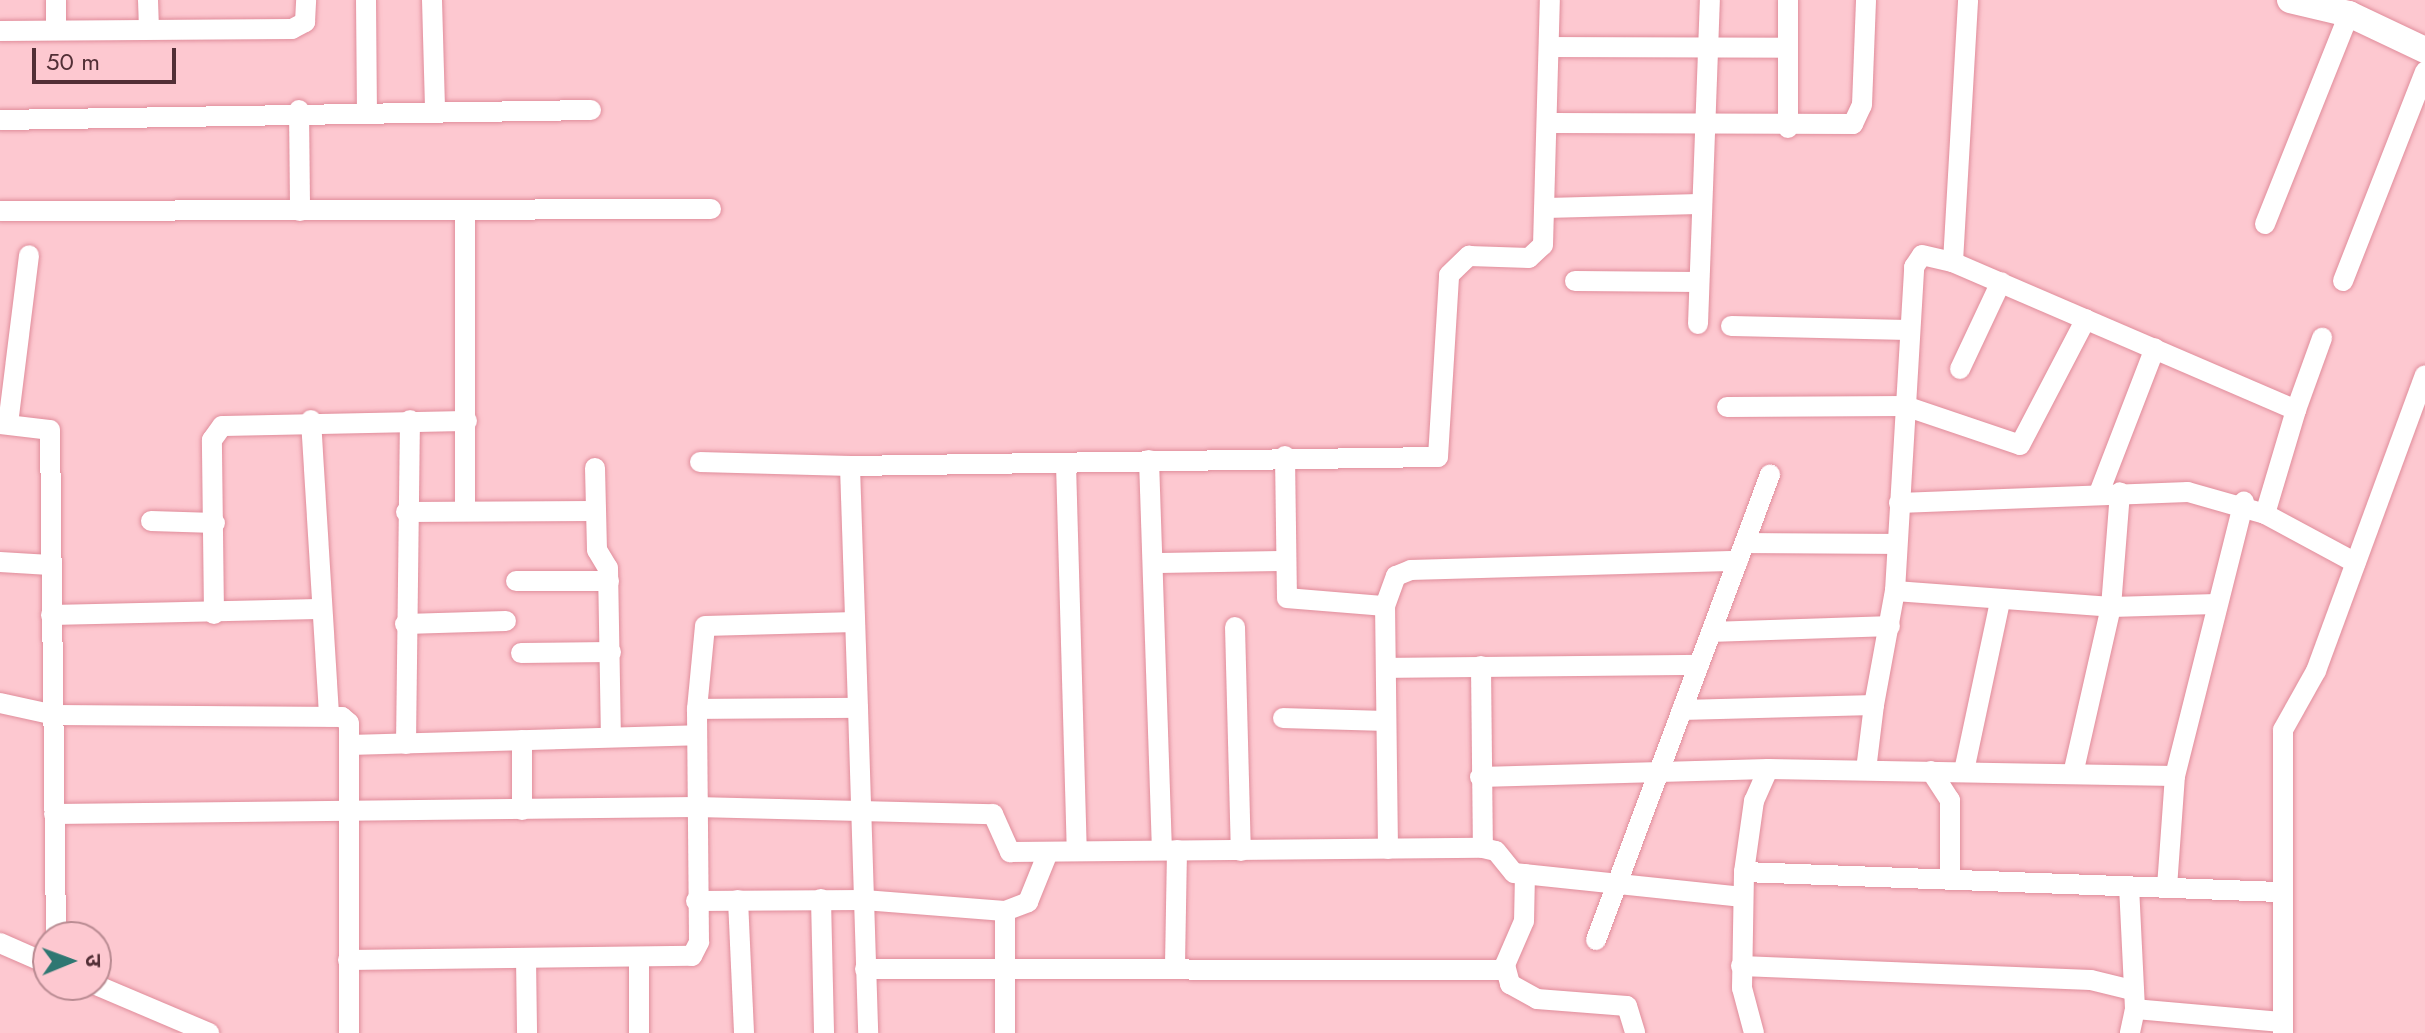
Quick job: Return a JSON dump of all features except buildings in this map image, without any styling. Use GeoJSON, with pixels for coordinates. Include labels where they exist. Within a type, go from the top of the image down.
{"type":"FeatureCollection","features":[{"type":"Feature","properties":{"kind":"street"},"geometry":{"type":"LineString","coordinates":[[56,0],[56,29]]}},
{"type":"Feature","properties":{"kind":"street"},"geometry":{"type":"LineString","coordinates":[[148,0],[149,29]]}},
{"type":"Feature","properties":{"kind":"street"},"geometry":{"type":"LineString","coordinates":[[0,31],[292,29],[305,22],[306,0]]}},
{"type":"Feature","properties":{"kind":"street"},"geometry":{"type":"LineString","coordinates":[[366,0],[367,112]]}},
{"type":"Feature","properties":{"kind":"street"},"geometry":{"type":"LineString","coordinates":[[432,0],[435,109]]}},
{"type":"Feature","properties":{"kind":"street"},"geometry":{"type":"LineString","coordinates":[[700,462],[850,466],[1066,464],[1285,456],[1438,457],[1449,275],[1469,256],[1537,256],[1546,208],[1552,123],[1550,0]]}},
{"type":"Feature","properties":{"kind":"street"},"geometry":{"type":"LineString","coordinates":[[1698,324],[1700,127],[1710,47],[1710,0]]}},
{"type":"Feature","properties":{"kind":"street"},"geometry":{"type":"LineString","coordinates":[[1788,0],[1788,128]]}},
{"type":"Feature","properties":{"kind":"street"},"geometry":{"type":"LineString","coordinates":[[1552,123],[1843,127],[1859,118],[1866,0]]}},
{"type":"Feature","properties":{"kind":"street"},"geometry":{"type":"LineString","coordinates":[[1953,262],[1968,0]]}},
{"type":"Feature","properties":{"kind":"street"},"geometry":{"type":"LineString","coordinates":[[2290,0],[2349,14],[2425,50]]}},
{"type":"Feature","properties":{"kind":"street"},"geometry":{"type":"LineString","coordinates":[[2265,224],[2349,14]]}},
{"type":"Feature","properties":{"kind":"street"},"geometry":{"type":"LineString","coordinates":[[1551,47],[1788,48]]}},
{"type":"Feature","properties":{"kind":"street"},"geometry":{"type":"LineString","coordinates":[[2343,281],[2425,72]]}},
{"type":"Feature","properties":{"kind":"street"},"geometry":{"type":"LineString","coordinates":[[299,110],[300,211]]}},
{"type":"Feature","properties":{"kind":"street"},"geometry":{"type":"LineString","coordinates":[[0,120],[299,110],[591,110]]}},
{"type":"Feature","properties":{"kind":"street"},"geometry":{"type":"LineString","coordinates":[[1546,208],[1699,204]]}},
{"type":"Feature","properties":{"kind":"street"},"geometry":{"type":"LineString","coordinates":[[0,211],[711,209]]}},
{"type":"Feature","properties":{"kind":"street"},"geometry":{"type":"LineString","coordinates":[[465,210],[465,511]]}},
{"type":"Feature","properties":{"kind":"street"},"geometry":{"type":"LineString","coordinates":[[29,255],[4,424],[50,430],[56,921]]}},
{"type":"Feature","properties":{"kind":"street"},"geometry":{"type":"LineString","coordinates":[[1866,770],[1874,705],[1895,591],[1909,330],[1918,256],[1953,262],[2296,410]]}},
{"type":"Feature","properties":{"kind":"street"},"geometry":{"type":"LineString","coordinates":[[1575,281],[1699,282]]}},
{"type":"Feature","properties":{"kind":"street"},"geometry":{"type":"LineString","coordinates":[[1960,369],[2001,282]]}},
{"type":"Feature","properties":{"kind":"street"},"geometry":{"type":"LineString","coordinates":[[1727,407],[1905,406],[2025,444],[2086,319]]}},
{"type":"Feature","properties":{"kind":"street"},"geometry":{"type":"LineString","coordinates":[[1731,326],[1909,330]]}},
{"type":"Feature","properties":{"kind":"street"},"geometry":{"type":"LineString","coordinates":[[2265,514],[2296,410],[2322,338]]}},
{"type":"Feature","properties":{"kind":"street"},"geometry":{"type":"LineString","coordinates":[[2099,493],[2155,348]]}},
{"type":"Feature","properties":{"kind":"street"},"geometry":{"type":"LineString","coordinates":[[1741,966],[2091,980],[2134,999],[2282,1027],[2280,892],[2283,730],[2316,671],[2425,375]]}},
{"type":"Feature","properties":{"kind":"street"},"geometry":{"type":"LineString","coordinates":[[214,614],[212,440],[222,426],[311,420],[467,421]]}},
{"type":"Feature","properties":{"kind":"street"},"geometry":{"type":"LineString","coordinates":[[311,420],[318,609],[329,716]]}},
{"type":"Feature","properties":{"kind":"street"},"geometry":{"type":"LineString","coordinates":[[406,744],[406,512],[410,420]]}},
{"type":"Feature","properties":{"kind":"street"},"geometry":{"type":"LineString","coordinates":[[1285,456],[1285,561],[1291,602],[1385,606]]}},
{"type":"Feature","properties":{"kind":"street"},"geometry":{"type":"LineString","coordinates":[[1149,460],[1175,965]]}},
{"type":"Feature","properties":{"kind":"street"},"geometry":{"type":"LineString","coordinates":[[1066,464],[1077,850]]}},
{"type":"Feature","properties":{"kind":"street"},"geometry":{"type":"LineString","coordinates":[[850,466],[868,1033]]}},
{"type":"Feature","properties":{"kind":"street"},"geometry":{"type":"LineString","coordinates":[[595,468],[593,511],[609,581],[611,737]]}},
{"type":"Feature","properties":{"kind":"street"},"geometry":{"type":"LineString","coordinates":[[1596,940],[1770,474]]}},
{"type":"Feature","properties":{"kind":"street"},"geometry":{"type":"LineString","coordinates":[[1899,503],[2120,492],[2188,492],[2244,502],[2356,563]]}},
{"type":"Feature","properties":{"kind":"street"},"geometry":{"type":"LineString","coordinates":[[2073,774],[2111,607],[2120,492]]}},
{"type":"Feature","properties":{"kind":"street"},"geometry":{"type":"LineString","coordinates":[[2167,887],[2175,776],[2244,502]]}},
{"type":"Feature","properties":{"kind":"street"},"geometry":{"type":"LineString","coordinates":[[406,512],[593,511]]}},
{"type":"Feature","properties":{"kind":"street"},"geometry":{"type":"LineString","coordinates":[[151,521],[215,523]]}},
{"type":"Feature","properties":{"kind":"street"},"geometry":{"type":"LineString","coordinates":[[1388,849],[1385,606],[1396,576],[1411,570],[1896,544]]}},
{"type":"Feature","properties":{"kind":"street"},"geometry":{"type":"LineString","coordinates":[[1154,563],[1285,561]]}},
{"type":"Feature","properties":{"kind":"street"},"geometry":{"type":"LineString","coordinates":[[0,562],[50,565]]}},
{"type":"Feature","properties":{"kind":"street"},"geometry":{"type":"LineString","coordinates":[[516,581],[609,581]]}},
{"type":"Feature","properties":{"kind":"street"},"geometry":{"type":"LineString","coordinates":[[1895,591],[2111,607],[2216,604]]}},
{"type":"Feature","properties":{"kind":"street"},"geometry":{"type":"LineString","coordinates":[[1964,771],[2000,601]]}},
{"type":"Feature","properties":{"kind":"street"},"geometry":{"type":"LineString","coordinates":[[51,615],[214,614],[318,609]]}},
{"type":"Feature","properties":{"kind":"street"},"geometry":{"type":"LineString","coordinates":[[405,624],[506,621]]}},
{"type":"Feature","properties":{"kind":"street"},"geometry":{"type":"LineString","coordinates":[[348,960],[692,956],[696,901],[697,709],[705,626],[855,622]]}},
{"type":"Feature","properties":{"kind":"street"},"geometry":{"type":"LineString","coordinates":[[1712,632],[1890,626]]}},
{"type":"Feature","properties":{"kind":"street"},"geometry":{"type":"LineString","coordinates":[[1235,627],[1241,851]]}},
{"type":"Feature","properties":{"kind":"street"},"geometry":{"type":"LineString","coordinates":[[521,653],[611,652]]}},
{"type":"Feature","properties":{"kind":"street"},"geometry":{"type":"LineString","coordinates":[[1387,668],[1699,665]]}},
{"type":"Feature","properties":{"kind":"street"},"geometry":{"type":"LineString","coordinates":[[1481,666],[1483,848]]}},
{"type":"Feature","properties":{"kind":"street"},"geometry":{"type":"LineString","coordinates":[[0,703],[55,715],[329,716],[348,720],[345,810],[349,1033]]}},
{"type":"Feature","properties":{"kind":"street"},"geometry":{"type":"LineString","coordinates":[[1682,710],[1874,705]]}},
{"type":"Feature","properties":{"kind":"street"},"geometry":{"type":"LineString","coordinates":[[697,709],[858,708]]}},
{"type":"Feature","properties":{"kind":"street"},"geometry":{"type":"LineString","coordinates":[[1283,718],[1385,721]]}},
{"type":"Feature","properties":{"kind":"street"},"geometry":{"type":"LineString","coordinates":[[349,745],[697,735]]}},
{"type":"Feature","properties":{"kind":"street"},"geometry":{"type":"LineString","coordinates":[[522,740],[522,810]]}},
{"type":"Feature","properties":{"kind":"street"},"geometry":{"type":"LineString","coordinates":[[1480,777],[1768,769],[2175,776]]}},
{"type":"Feature","properties":{"kind":"street"},"geometry":{"type":"LineString","coordinates":[[1754,1033],[1741,966],[1744,872],[1754,801],[1768,769]]}},
{"type":"Feature","properties":{"kind":"street"},"geometry":{"type":"LineString","coordinates":[[1931,771],[1950,800],[1950,879]]}},
{"type":"Feature","properties":{"kind":"street"},"geometry":{"type":"LineString","coordinates":[[54,814],[696,807],[862,808],[993,814],[1007,851],[1047,855],[1077,850],[1483,848],[1496,851],[1511,873],[1618,880],[1743,897]]}},
{"type":"Feature","properties":{"kind":"street"},"geometry":{"type":"LineString","coordinates":[[696,901],[864,900],[1005,911],[1028,902],[1047,855]]}},
{"type":"Feature","properties":{"kind":"street"},"geometry":{"type":"LineString","coordinates":[[1744,872],[2280,892]]}},
{"type":"Feature","properties":{"kind":"street"},"geometry":{"type":"LineString","coordinates":[[1506,970],[1524,921],[1525,874]]}},
{"type":"Feature","properties":{"kind":"street"},"geometry":{"type":"LineString","coordinates":[[2129,886],[2134,999],[2130,1033]]}},
{"type":"Feature","properties":{"kind":"street"},"geometry":{"type":"LineString","coordinates":[[821,899],[824,1033]]}},
{"type":"Feature","properties":{"kind":"street"},"geometry":{"type":"LineString","coordinates":[[738,900],[744,1033]]}},
{"type":"Feature","properties":{"kind":"street"},"geometry":{"type":"LineString","coordinates":[[1005,911],[1005,1033]]}},
{"type":"Feature","properties":{"kind":"street"},"geometry":{"type":"LineString","coordinates":[[0,943],[32,957]]}},
{"type":"Feature","properties":{"kind":"street"},"geometry":{"type":"LineString","coordinates":[[639,957],[639,1033]]}},
{"type":"Feature","properties":{"kind":"street"},"geometry":{"type":"LineString","coordinates":[[526,958],[527,1033]]}},
{"type":"Feature","properties":{"kind":"street"},"geometry":{"type":"LineString","coordinates":[[865,969],[1006,970],[1175,965],[1506,970]]}},
{"type":"Feature","properties":{"kind":"street"},"geometry":{"type":"LineString","coordinates":[[1506,970],[1522,994],[1627,1006],[1635,1033]]}},
{"type":"Feature","properties":{"kind":"street"},"geometry":{"type":"LineString","coordinates":[[112,992],[209,1033]]}}]}
